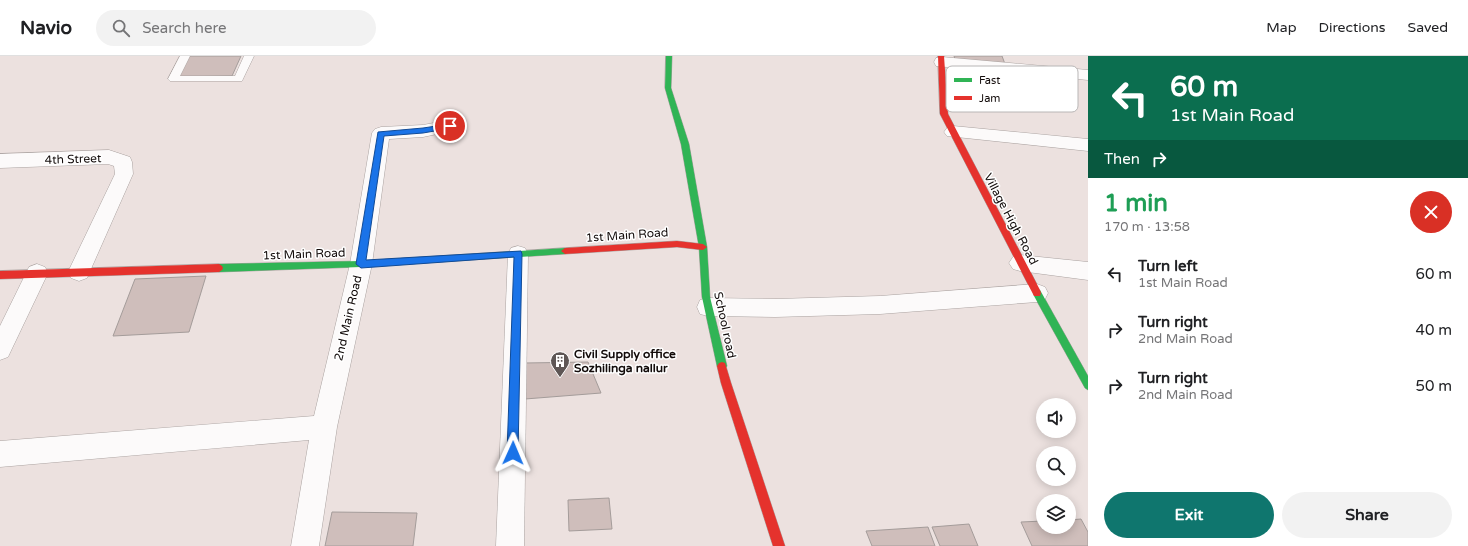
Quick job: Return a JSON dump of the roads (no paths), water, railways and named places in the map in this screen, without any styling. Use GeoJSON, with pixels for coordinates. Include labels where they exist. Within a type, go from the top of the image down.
{"type":"FeatureCollection","features":[{"type":"Feature","properties":{"kind":"street","name":"School road"},"geometry":{"type":"LineString","coordinates":[[669,56],[668,88],[685,144],[703,247],[708,307],[726,383],[779,546]]}},
{"type":"Feature","properties":{"kind":"street"},"geometry":{"type":"LineString","coordinates":[[942,59],[1006,66]]}},
{"type":"Feature","properties":{"kind":"street","name":"Village High Road"},"geometry":{"type":"LineString","coordinates":[[942,59],[944,114],[1020,263],[1088,385]]}},
{"type":"Feature","properties":{"kind":"street"},"geometry":{"type":"LineString","coordinates":[[1078,74],[1088,75]]}},
{"type":"Feature","properties":{"kind":"street","name":"2nd Main Road"},"geometry":{"type":"LineString","coordinates":[[305,546],[324,427],[361,264],[381,133],[423,131],[450,126]]}},
{"type":"Feature","properties":{"kind":"street"},"geometry":{"type":"LineString","coordinates":[[953,132],[1088,145]]}},
{"type":"Feature","properties":{"kind":"street","name":"4th Street"},"geometry":{"type":"LineString","coordinates":[[0,161],[109,157],[122,162],[124,174],[80,272]]}},
{"type":"Feature","properties":{"kind":"street","name":"1st Main Road"},"geometry":{"type":"LineString","coordinates":[[0,275],[361,264],[677,244],[703,247]]}},
{"type":"Feature","properties":{"kind":"street"},"geometry":{"type":"LineString","coordinates":[[510,546],[518,254]]}},
{"type":"Feature","properties":{"kind":"street"},"geometry":{"type":"LineString","coordinates":[[1020,263],[1088,270]]}},
{"type":"Feature","properties":{"kind":"street"},"geometry":{"type":"LineString","coordinates":[[0,350],[37,273]]}},
{"type":"Feature","properties":{"kind":"street"},"geometry":{"type":"LineString","coordinates":[[708,307],[775,308],[880,305],[1037,293]]}},
{"type":"Feature","properties":{"kind":"street"},"geometry":{"type":"LineString","coordinates":[[0,454],[324,427]]}},
{"type":"Feature","properties":{"kind":"lane"},"geometry":{"type":"LineString","coordinates":[[185,56],[173,79],[239,79],[249,56]]}},
{"type":"Feature","properties":{"kind":"place","name":"Civil Supply office Sozhilinga nallur"},"geometry":{"type":"Point","coordinates":[560,378]}}]}
